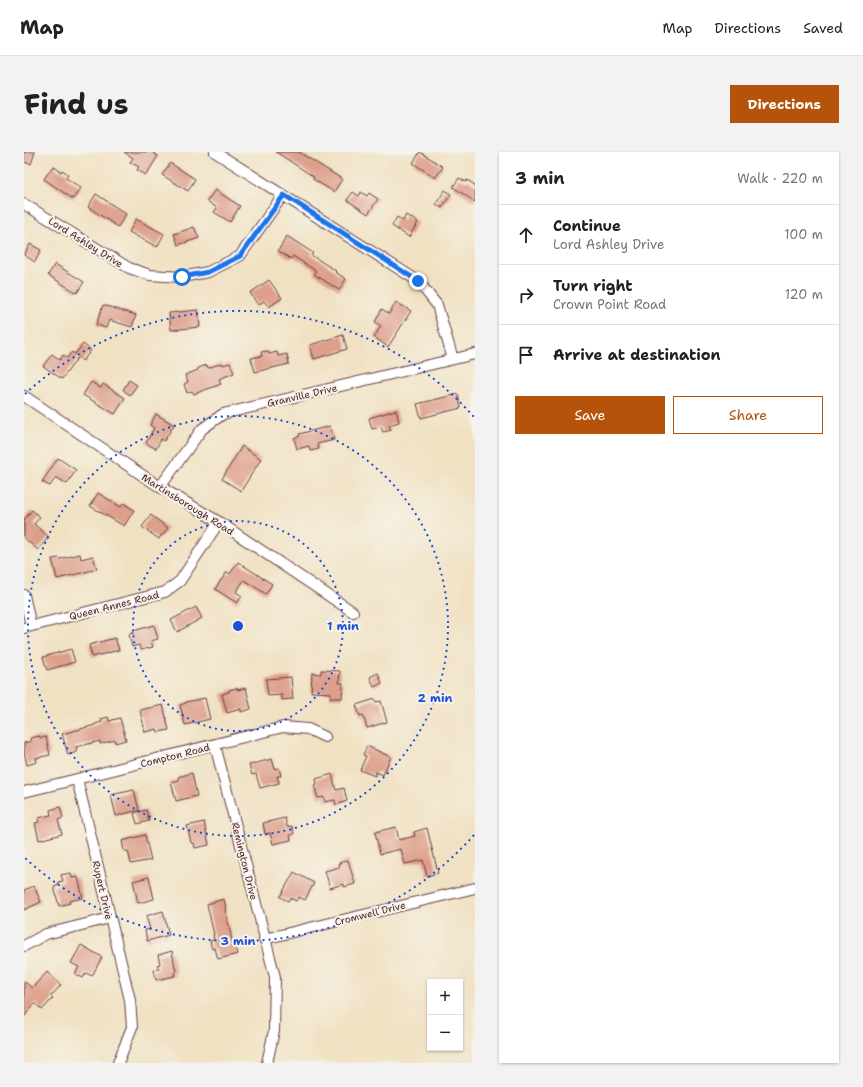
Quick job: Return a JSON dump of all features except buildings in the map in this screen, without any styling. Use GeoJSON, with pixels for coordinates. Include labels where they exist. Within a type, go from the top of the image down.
{"type":"FeatureCollection","features":[{"type":"Feature","properties":{"kind":"street"},"geometry":{"type":"LineString","coordinates":[[215,152],[418,281],[437,305],[453,359]]}},
{"type":"Feature","properties":{"kind":"street","name":"Lord Ashley Drive"},"geometry":{"type":"LineString","coordinates":[[24,204],[129,268],[150,275],[182,277],[208,272],[240,256],[284,195]]}},
{"type":"Feature","properties":{"kind":"street","name":"Granville Drive"},"geometry":{"type":"LineString","coordinates":[[160,487],[202,429],[223,414],[475,354]]}},
{"type":"Feature","properties":{"kind":"street","name":"Martinsborough Road"},"geometry":{"type":"LineString","coordinates":[[24,396],[160,487],[219,522],[353,612]]}},
{"type":"Feature","properties":{"kind":"street","name":"Queen Annes Road"},"geometry":{"type":"LineString","coordinates":[[28,627],[165,592],[180,581],[219,522]]}},
{"type":"Feature","properties":{"kind":"street"},"geometry":{"type":"LineString","coordinates":[[24,595],[28,627]]}},
{"type":"Feature","properties":{"kind":"street","name":"Compton Road"},"geometry":{"type":"LineString","coordinates":[[24,792],[283,727],[308,729],[324,737]]}},
{"type":"Feature","properties":{"kind":"street","name":"Remington Drive"},"geometry":{"type":"LineString","coordinates":[[215,745],[275,977],[274,1031],[267,1063]]}},
{"type":"Feature","properties":{"kind":"street","name":"Rupert Drive"},"geometry":{"type":"LineString","coordinates":[[77,779],[130,1000],[132,1027],[118,1063]]}},
{"type":"Feature","properties":{"kind":"street","name":"Cromwell Drive"},"geometry":{"type":"LineString","coordinates":[[264,939],[475,888]]}},
{"type":"Feature","properties":{"kind":"street"},"geometry":{"type":"LineString","coordinates":[[24,946],[46,934],[110,918]]}},
{"type":"Feature","properties":{"kind":"route"},"geometry":{"type":"LineString","coordinates":[[182,277],[208,272],[240,256],[284,195],[418,281]]}}]}
